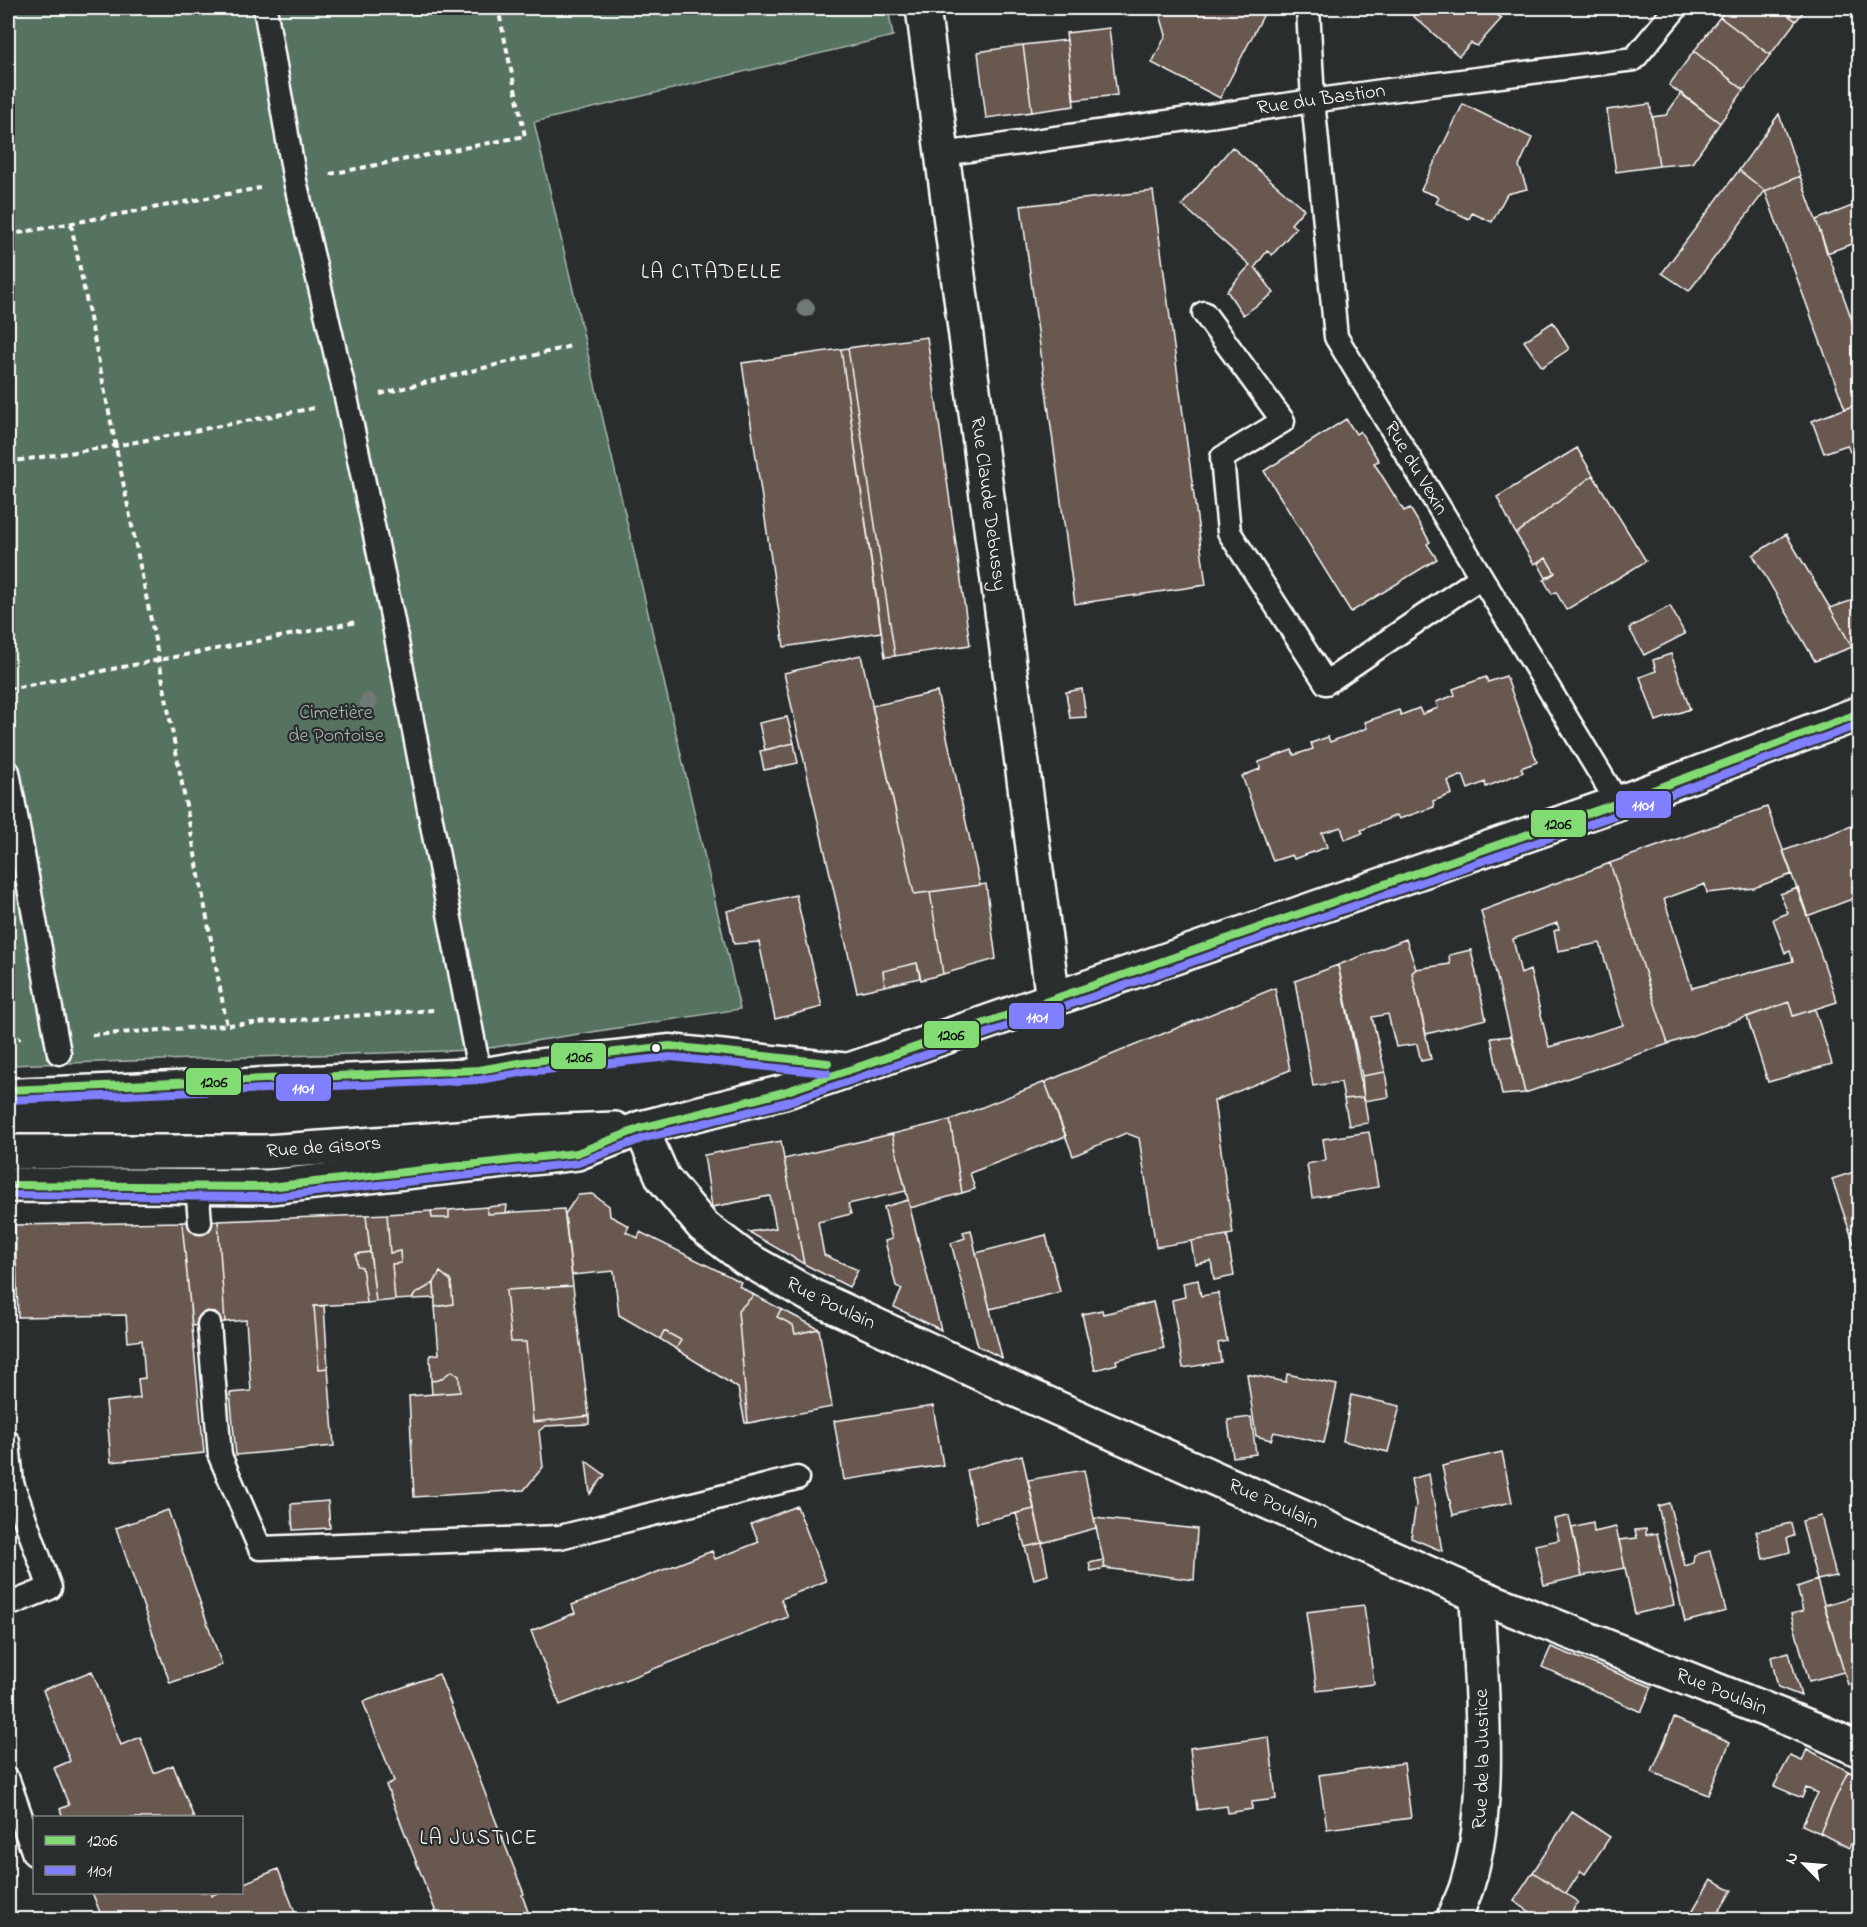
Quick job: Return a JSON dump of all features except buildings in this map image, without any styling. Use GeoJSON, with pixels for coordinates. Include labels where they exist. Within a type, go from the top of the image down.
{"type":"FeatureCollection","features":[{"type":"Feature","properties":{"kind":"street","name":"Rue Claude Debussy"},"geometry":{"type":"LineString","coordinates":[[923,8],[1053,1000]]}},
{"type":"Feature","properties":{"kind":"street","name":"Rue de Gisors"},"geometry":{"type":"LineString","coordinates":[[8,1185],[269,1187],[577,1153],[641,1128],[784,1092],[861,1066],[1618,803],[1860,713]]}},
{"type":"Feature","properties":{"kind":"street","name":"Rue de Gisors"},"geometry":{"type":"LineString","coordinates":[[8,1152],[266,1152],[539,1132],[641,1128]]}},
{"type":"Feature","properties":{"kind":"street","name":"Rue Poulain"},"geometry":{"type":"LineString","coordinates":[[641,1128],[663,1178],[703,1226],[745,1258],[812,1296],[1012,1388],[1477,1595],[1819,1731],[1860,1750]]}},
{"type":"Feature","properties":{"kind":"street","name":"Rue de la Justice"},"geometry":{"type":"LineString","coordinates":[[1453,1920],[1468,1882],[1479,1835],[1483,1774],[1477,1595]]}},
{"type":"Feature","properties":{"kind":"lane"},"geometry":{"type":"LineString","coordinates":[[265,8],[295,181],[347,402],[392,616],[479,1070]]}},
{"type":"Feature","properties":{"kind":"lane","name":"Rue du Vexin"},"geometry":{"type":"LineString","coordinates":[[1308,8],[1313,100],[1336,337],[1618,803]]}},
{"type":"Feature","properties":{"kind":"lane","name":"Rue du Bastion"},"geometry":{"type":"LineString","coordinates":[[943,154],[1313,100],[1635,59],[1676,8]]}},
{"type":"Feature","properties":{"kind":"lane"},"geometry":{"type":"LineString","coordinates":[[1204,313],[1283,421],[1222,458],[1229,532],[1326,683],[1481,577]]}},
{"type":"Feature","properties":{"kind":"lane"},"geometry":{"type":"LineString","coordinates":[[8,772],[57,1045]]}},
{"type":"Feature","properties":{"kind":"lane"},"geometry":{"type":"LineString","coordinates":[[8,1090],[479,1070],[525,1062],[670,1046],[861,1066]]}},
{"type":"Feature","properties":{"kind":"lane"},"geometry":{"type":"LineString","coordinates":[[197,1186],[200,1222]]}},
{"type":"Feature","properties":{"kind":"lane"},"geometry":{"type":"LineString","coordinates":[[209,1324],[220,1456],[260,1548],[560,1537],[797,1478]]}},
{"type":"Feature","properties":{"kind":"lane"},"geometry":{"type":"LineString","coordinates":[[8,1442],[14,1510],[50,1588],[8,1605]]}},
{"type":"Feature","properties":{"kind":"lane"},"geometry":{"type":"LineString","coordinates":[[8,1780],[33,1851]]}},
{"type":"Feature","properties":{"kind":"path"},"geometry":{"type":"LineString","coordinates":[[498,8],[525,136]]}},
{"type":"Feature","properties":{"kind":"path"},"geometry":{"type":"LineString","coordinates":[[70,224],[159,660],[226,1026]]}},
{"type":"Feature","properties":{"kind":"path"},"geometry":{"type":"LineString","coordinates":[[8,462],[115,446],[347,402],[571,346]]}},
{"type":"Feature","properties":{"kind":"path"},"geometry":{"type":"LineString","coordinates":[[8,689],[392,616]]}},
{"type":"Feature","properties":{"kind":"path"},"geometry":{"type":"LineString","coordinates":[[8,1039],[57,1045],[226,1026],[468,1008]]}},
{"type":"Feature","properties":{"kind":"green space","name":"Cimetière de Pontoise"},"geometry":{"type":"Polygon","coordinates":[[[8,8],[888,8],[893,36],[534,122],[740,1009],[476,1050],[8,1065],[8,8]]]}},
{"type":"Feature","properties":{"kind":"transit line","name":"1206"},"geometry":{"type":"LineString","coordinates":[[8,1185],[269,1187],[577,1153],[641,1128],[784,1092],[861,1066],[1618,803],[1860,713]]}},
{"type":"Feature","properties":{"kind":"transit line","name":"1101"},"geometry":{"type":"LineString","coordinates":[[8,1195],[270,1197],[578,1163],[644,1138],[787,1102],[864,1076],[1621,813],[1860,724]]}},
{"type":"Feature","properties":{"kind":"transit line","name":"1206"},"geometry":{"type":"LineString","coordinates":[[8,1090],[479,1070],[525,1062],[670,1046],[828,1063]]}},
{"type":"Feature","properties":{"kind":"transit line","name":"1101"},"geometry":{"type":"LineString","coordinates":[[8,1100],[479,1080],[526,1072],[670,1057],[827,1073]]}},
{"type":"Feature","properties":{"kind":"district","name":"LA CITADELLE"},"geometry":{"type":"Point","coordinates":[712,273]}},
{"type":"Feature","properties":{"kind":"district","name":"LA JUSTICE"},"geometry":{"type":"Point","coordinates":[479,1839]}}]}
